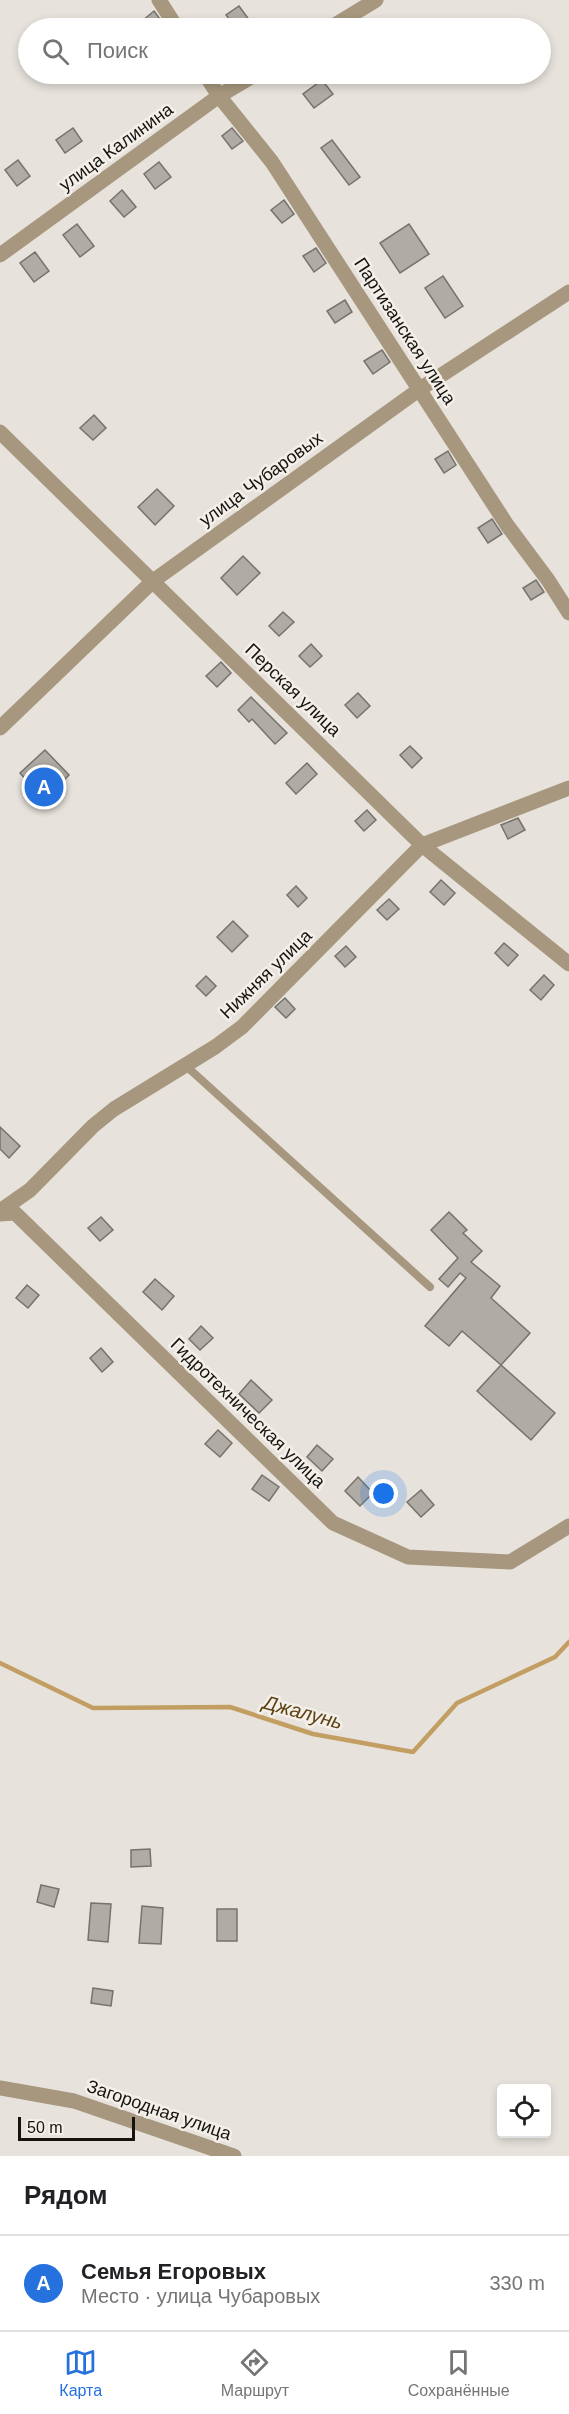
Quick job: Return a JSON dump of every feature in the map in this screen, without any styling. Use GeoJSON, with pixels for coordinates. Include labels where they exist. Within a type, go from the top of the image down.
{"type":"FeatureCollection","features":[{"type":"Feature","properties":{"kind":"street"},"geometry":{"type":"LineString","coordinates":[[159,0],[171,18]]}},
{"type":"Feature","properties":{"kind":"street"},"geometry":{"type":"LineString","coordinates":[[346,18],[376,0]]}},
{"type":"Feature","properties":{"kind":"street","name":"Партизанская улица"},"geometry":{"type":"LineString","coordinates":[[211,84],[272,162],[507,525],[548,580],[569,613]]}},
{"type":"Feature","properties":{"kind":"street","name":"улица Калинина"},"geometry":{"type":"LineString","coordinates":[[0,255],[219,96],[239,84]]}},
{"type":"Feature","properties":{"kind":"street","name":"улица Чубаровых"},"geometry":{"type":"LineString","coordinates":[[0,728],[153,581],[420,389],[569,292]]}},
{"type":"Feature","properties":{"kind":"street","name":"Перская улица"},"geometry":{"type":"LineString","coordinates":[[0,432],[422,845],[569,964]]}},
{"type":"Feature","properties":{"kind":"street","name":"Нижняя улица"},"geometry":{"type":"LineString","coordinates":[[0,1212],[30,1190],[93,1126],[114,1109],[242,1027],[422,845],[569,788]]}},
{"type":"Feature","properties":{"kind":"street","name":"Гидротехническая улица"},"geometry":{"type":"LineString","coordinates":[[0,1212],[15,1213],[333,1523],[408,1557],[510,1562],[569,1526]]}},
{"type":"Feature","properties":{"kind":"street","name":"Загородная улица"},"geometry":{"type":"LineString","coordinates":[[0,2088],[74,2101],[234,2156]]}},
{"type":"Feature","properties":{"kind":"lane"},"geometry":{"type":"LineString","coordinates":[[185,1065],[430,1287]]}},
{"type":"Feature","properties":{"kind":"building"},"geometry":{"type":"Polygon","coordinates":[[[239,6],[248,18],[228,18],[226,15],[239,6]]]}},
{"type":"Feature","properties":{"kind":"building"},"geometry":{"type":"Polygon","coordinates":[[[154,11],[159,18],[146,18],[154,11]]]}},
{"type":"Feature","properties":{"kind":"building"},"geometry":{"type":"Polygon","coordinates":[[[317,84],[325,84],[333,94],[314,108],[303,94],[317,84]]]}},
{"type":"Feature","properties":{"kind":"building"},"geometry":{"type":"Polygon","coordinates":[[[73,128],[82,141],[65,153],[56,140],[73,128]]]}},
{"type":"Feature","properties":{"kind":"building"},"geometry":{"type":"Polygon","coordinates":[[[232,128],[243,141],[232,149],[222,136],[232,128]]]}},
{"type":"Feature","properties":{"kind":"building"},"geometry":{"type":"Polygon","coordinates":[[[332,140],[360,177],[349,185],[321,148],[332,140]]]}},
{"type":"Feature","properties":{"kind":"building"},"geometry":{"type":"Polygon","coordinates":[[[18,160],[30,176],[17,186],[5,170],[18,160]]]}},
{"type":"Feature","properties":{"kind":"building"},"geometry":{"type":"Polygon","coordinates":[[[159,162],[171,177],[155,189],[144,174],[159,162]]]}},
{"type":"Feature","properties":{"kind":"building"},"geometry":{"type":"Polygon","coordinates":[[[122,190],[136,207],[124,217],[110,201],[122,190]]]}},
{"type":"Feature","properties":{"kind":"building"},"geometry":{"type":"Polygon","coordinates":[[[284,200],[294,214],[282,223],[271,210],[284,200]]]}},
{"type":"Feature","properties":{"kind":"building"},"geometry":{"type":"Polygon","coordinates":[[[77,224],[94,246],[80,257],[63,235],[77,224]]]}},
{"type":"Feature","properties":{"kind":"building"},"geometry":{"type":"Polygon","coordinates":[[[409,224],[429,254],[400,273],[380,243],[409,224]]]}},
{"type":"Feature","properties":{"kind":"building"},"geometry":{"type":"Polygon","coordinates":[[[316,248],[326,263],[314,272],[303,256],[316,248]]]}},
{"type":"Feature","properties":{"kind":"building"},"geometry":{"type":"Polygon","coordinates":[[[35,252],[49,271],[34,282],[20,263],[35,252]]]}},
{"type":"Feature","properties":{"kind":"building"},"geometry":{"type":"Polygon","coordinates":[[[443,276],[463,306],[445,318],[425,288],[443,276]]]}},
{"type":"Feature","properties":{"kind":"building"},"geometry":{"type":"Polygon","coordinates":[[[345,300],[352,312],[335,323],[327,311],[345,300]]]}},
{"type":"Feature","properties":{"kind":"building"},"geometry":{"type":"Polygon","coordinates":[[[382,350],[390,362],[373,374],[364,361],[382,350]]]}},
{"type":"Feature","properties":{"kind":"building"},"geometry":{"type":"Polygon","coordinates":[[[94,415],[106,428],[93,440],[80,428],[94,415]]]}},
{"type":"Feature","properties":{"kind":"building"},"geometry":{"type":"Polygon","coordinates":[[[448,451],[456,465],[444,473],[435,459],[448,451]]]}},
{"type":"Feature","properties":{"kind":"building"},"geometry":{"type":"Polygon","coordinates":[[[157,489],[174,506],[155,525],[138,507],[157,489]]]}},
{"type":"Feature","properties":{"kind":"building"},"geometry":{"type":"Polygon","coordinates":[[[492,519],[502,534],[488,543],[478,528],[492,519]]]}},
{"type":"Feature","properties":{"kind":"building"},"geometry":{"type":"Polygon","coordinates":[[[243,556],[260,573],[237,595],[221,578],[243,556]]]}},
{"type":"Feature","properties":{"kind":"building"},"geometry":{"type":"Polygon","coordinates":[[[536,580],[544,592],[531,600],[523,588],[536,580]]]}},
{"type":"Feature","properties":{"kind":"building"},"geometry":{"type":"Polygon","coordinates":[[[283,612],[294,622],[279,636],[269,626],[283,612]]]}},
{"type":"Feature","properties":{"kind":"building"},"geometry":{"type":"Polygon","coordinates":[[[311,644],[322,656],[310,667],[299,656],[311,644]]]}},
{"type":"Feature","properties":{"kind":"building"},"geometry":{"type":"Polygon","coordinates":[[[221,662],[231,673],[217,687],[206,676],[221,662]]]}},
{"type":"Feature","properties":{"kind":"building"},"geometry":{"type":"Polygon","coordinates":[[[358,693],[370,706],[357,718],[345,705],[358,693]]]}},
{"type":"Feature","properties":{"kind":"building"},"geometry":{"type":"Polygon","coordinates":[[[251,697],[287,733],[275,744],[252,719],[249,722],[238,710],[251,697]]]}},
{"type":"Feature","properties":{"kind":"building"},"geometry":{"type":"Polygon","coordinates":[[[410,746],[422,758],[412,768],[400,755],[410,746]]]}},
{"type":"Feature","properties":{"kind":"building"},"geometry":{"type":"Polygon","coordinates":[[[45,750],[69,775],[44,800],[20,773],[45,750]]]}},
{"type":"Feature","properties":{"kind":"building"},"geometry":{"type":"Polygon","coordinates":[[[307,763],[317,774],[296,794],[286,783],[307,763]]]}},
{"type":"Feature","properties":{"kind":"building"},"geometry":{"type":"Polygon","coordinates":[[[367,810],[376,820],[364,831],[355,821],[367,810]]]}},
{"type":"Feature","properties":{"kind":"building"},"geometry":{"type":"Polygon","coordinates":[[[518,818],[525,830],[508,839],[501,825],[518,818]]]}},
{"type":"Feature","properties":{"kind":"building"},"geometry":{"type":"Polygon","coordinates":[[[441,880],[455,893],[444,905],[430,892],[441,880]]]}},
{"type":"Feature","properties":{"kind":"building"},"geometry":{"type":"Polygon","coordinates":[[[296,886],[307,898],[298,907],[287,895],[296,886]]]}},
{"type":"Feature","properties":{"kind":"building"},"geometry":{"type":"Polygon","coordinates":[[[389,899],[399,909],[387,920],[377,910],[389,899]]]}},
{"type":"Feature","properties":{"kind":"building"},"geometry":{"type":"Polygon","coordinates":[[[233,921],[248,936],[232,952],[217,937],[233,921]]]}},
{"type":"Feature","properties":{"kind":"building"},"geometry":{"type":"Polygon","coordinates":[[[504,943],[518,955],[508,966],[495,953],[504,943]]]}},
{"type":"Feature","properties":{"kind":"building"},"geometry":{"type":"Polygon","coordinates":[[[346,946],[356,957],[345,967],[335,956],[346,946]]]}},
{"type":"Feature","properties":{"kind":"building"},"geometry":{"type":"Polygon","coordinates":[[[544,975],[554,985],[541,1000],[530,990],[544,975]]]}},
{"type":"Feature","properties":{"kind":"building"},"geometry":{"type":"Polygon","coordinates":[[[206,976],[216,986],[206,996],[196,986],[206,976]]]}},
{"type":"Feature","properties":{"kind":"building"},"geometry":{"type":"Polygon","coordinates":[[[285,998],[295,1009],[286,1018],[275,1007],[285,998]]]}},
{"type":"Feature","properties":{"kind":"building"},"geometry":{"type":"Polygon","coordinates":[[[0,1127],[20,1146],[9,1158],[0,1149],[0,1127]]]}},
{"type":"Feature","properties":{"kind":"building"},"geometry":{"type":"Polygon","coordinates":[[[449,1212],[467,1230],[463,1233],[482,1251],[471,1262],[500,1286],[491,1298],[530,1333],[501,1365],[462,1331],[449,1346],[425,1326],[466,1278],[460,1273],[448,1287],[439,1279],[458,1258],[431,1230],[449,1212]]]}},
{"type":"Feature","properties":{"kind":"building"},"geometry":{"type":"Polygon","coordinates":[[[101,1217],[113,1230],[100,1241],[88,1228],[101,1217]]]}},
{"type":"Feature","properties":{"kind":"building"},"geometry":{"type":"Polygon","coordinates":[[[155,1279],[174,1296],[162,1310],[143,1292],[155,1279]]]}},
{"type":"Feature","properties":{"kind":"building"},"geometry":{"type":"Polygon","coordinates":[[[27,1285],[39,1295],[28,1308],[16,1298],[27,1285]]]}},
{"type":"Feature","properties":{"kind":"building"},"geometry":{"type":"Polygon","coordinates":[[[201,1326],[213,1338],[200,1350],[189,1339],[201,1326]]]}},
{"type":"Feature","properties":{"kind":"building"},"geometry":{"type":"Polygon","coordinates":[[[101,1348],[113,1362],[102,1372],[90,1358],[101,1348]]]}},
{"type":"Feature","properties":{"kind":"building"},"geometry":{"type":"Polygon","coordinates":[[[501,1365],[555,1413],[531,1440],[477,1391],[501,1365]]]}},
{"type":"Feature","properties":{"kind":"building"},"geometry":{"type":"Polygon","coordinates":[[[251,1380],[272,1400],[259,1413],[239,1394],[251,1380]]]}},
{"type":"Feature","properties":{"kind":"building"},"geometry":{"type":"Polygon","coordinates":[[[218,1430],[232,1443],[220,1457],[205,1444],[218,1430]]]}},
{"type":"Feature","properties":{"kind":"building"},"geometry":{"type":"Polygon","coordinates":[[[317,1445],[333,1459],[322,1471],[307,1457],[317,1445]]]}},
{"type":"Feature","properties":{"kind":"building"},"geometry":{"type":"Polygon","coordinates":[[[262,1475],[279,1487],[269,1501],[252,1489],[262,1475]]]}},
{"type":"Feature","properties":{"kind":"building"},"geometry":{"type":"Polygon","coordinates":[[[358,1477],[373,1493],[360,1506],[345,1491],[358,1477]]]}},
{"type":"Feature","properties":{"kind":"building"},"geometry":{"type":"Polygon","coordinates":[[[421,1490],[434,1505],[421,1517],[407,1502],[421,1490]]]}},
{"type":"Feature","properties":{"kind":"building"},"geometry":{"type":"Polygon","coordinates":[[[150,1849],[151,1866],[131,1867],[131,1850],[150,1849]]]}},
{"type":"Feature","properties":{"kind":"building"},"geometry":{"type":"Polygon","coordinates":[[[41,1885],[59,1889],[54,1907],[37,1902],[41,1885]]]}},
{"type":"Feature","properties":{"kind":"building"},"geometry":{"type":"Polygon","coordinates":[[[91,1903],[111,1904],[108,1942],[88,1940],[91,1903]]]}},
{"type":"Feature","properties":{"kind":"building"},"geometry":{"type":"Polygon","coordinates":[[[142,1906],[163,1908],[161,1944],[139,1943],[142,1906]]]}},
{"type":"Feature","properties":{"kind":"building"},"geometry":{"type":"Polygon","coordinates":[[[217,1909],[237,1909],[237,1941],[217,1941],[217,1909]]]}},
{"type":"Feature","properties":{"kind":"building"},"geometry":{"type":"Polygon","coordinates":[[[93,1988],[113,1991],[111,2006],[91,2003],[93,1988]]]}},
{"type":"Feature","properties":{"kind":"waterway","name":"Джалунь"},"geometry":{"type":"LineString","coordinates":[[0,1663],[93,1708],[230,1707],[313,1734],[413,1752],[457,1703],[555,1657],[569,1642]]}},
{"type":"Feature","properties":{"kind":"place","name":"Семья Егоровых"},"geometry":{"type":"Point","coordinates":[44,787]}}]}
